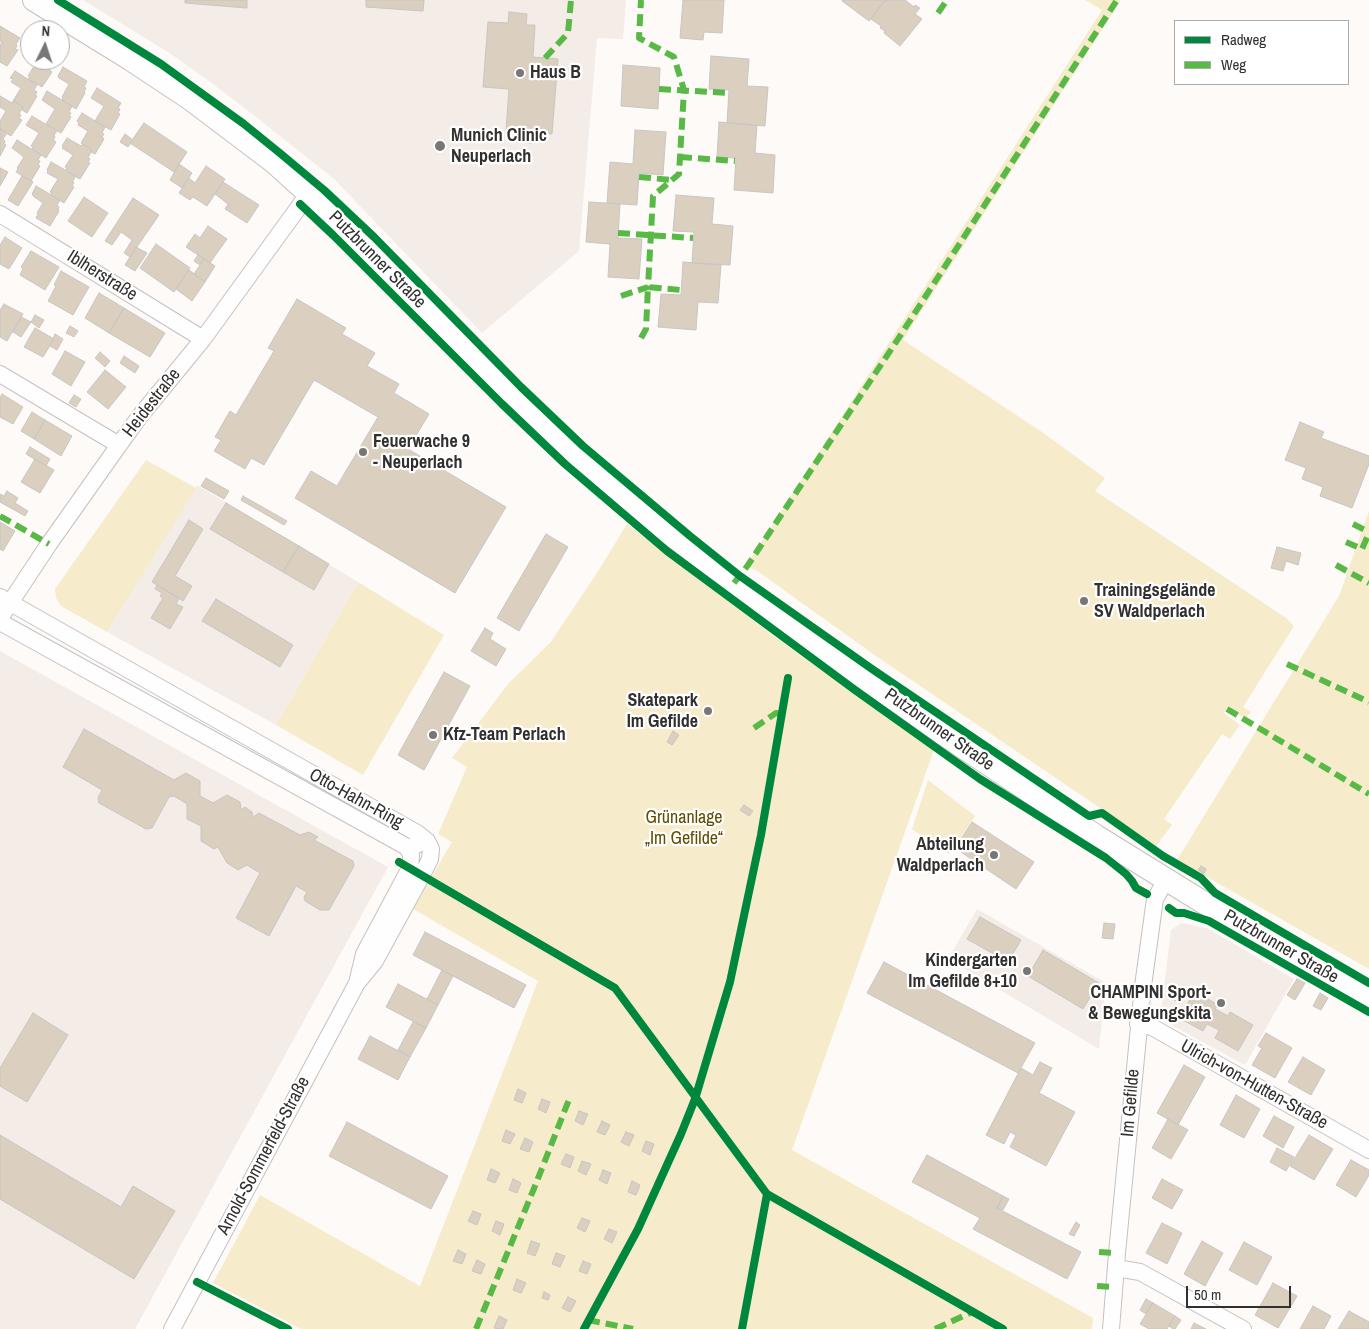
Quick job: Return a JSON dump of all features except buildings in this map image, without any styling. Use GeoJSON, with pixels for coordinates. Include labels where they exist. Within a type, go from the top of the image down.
{"type":"FeatureCollection","features":[{"type":"Feature","properties":{"kind":"main road","name":"Putzbrunner Straße"},"geometry":{"type":"LineString","coordinates":[[34,0],[189,98],[260,152],[309,193],[348,229],[575,454],[674,537],[864,678],[1048,804],[1166,880],[1369,997]]}},
{"type":"Feature","properties":{"kind":"street","name":"Heidestraße"},"geometry":{"type":"LineString","coordinates":[[0,618],[5,600],[49,544],[140,416],[203,339],[309,193]]}},
{"type":"Feature","properties":{"kind":"street","name":"Iblherstraße"},"geometry":{"type":"LineString","coordinates":[[0,214],[203,339]]}},
{"type":"Feature","properties":{"kind":"street"},"geometry":{"type":"LineString","coordinates":[[0,374],[119,445]]}},
{"type":"Feature","properties":{"kind":"street","name":"Otto-Hahn-Ring"},"geometry":{"type":"LineString","coordinates":[[0,622],[407,847],[413,847],[418,844],[417,833],[5,600]]}},
{"type":"Feature","properties":{"kind":"street","name":"Arnold-Sommerfeld-Straße"},"geometry":{"type":"LineString","coordinates":[[172,1329],[357,983],[375,961],[430,859],[431,849],[427,841],[417,833]]}},
{"type":"Feature","properties":{"kind":"street","name":"Arnold-Sommerfeld-Straße"},"geometry":{"type":"LineString","coordinates":[[357,983],[364,954],[410,868],[411,854],[407,847]]}},
{"type":"Feature","properties":{"kind":"street","name":"Im Gefilde"},"geometry":{"type":"LineString","coordinates":[[1111,1329],[1138,1024],[1155,899],[1166,880]]}},
{"type":"Feature","properties":{"kind":"street","name":"Ulrich-von-Hutten-Straße"},"geometry":{"type":"LineString","coordinates":[[1138,1024],[1152,1027],[1369,1150]]}},
{"type":"Feature","properties":{"kind":"street"},"geometry":{"type":"LineString","coordinates":[[1116,1268],[1140,1272],[1243,1329]]}},
{"type":"Feature","properties":{"kind":"shaded area","name":"Munich Clinic Neuperlach"},"geometry":{"type":"Polygon","coordinates":[[[83,0],[626,0],[623,39],[597,38],[579,251],[482,333],[334,179],[209,81],[168,52],[83,0]]]}},
{"type":"Feature","properties":{"kind":"shaded area"},"geometry":{"type":"Polygon","coordinates":[[[197,485],[358,582],[276,725],[107,632],[197,485]]]}},
{"type":"Feature","properties":{"kind":"shaded area"},"geometry":{"type":"Polygon","coordinates":[[[0,651],[388,867],[135,1329],[0,1329],[0,651]]]}},
{"type":"Feature","properties":{"kind":"shaded area","name":"Kindergarten Im Gefilde 8+10"},"geometry":{"type":"Polygon","coordinates":[[[977,909],[1106,983],[1099,1049],[948,959],[977,909]]]}},
{"type":"Feature","properties":{"kind":"shaded area","name":"CHAMPINI Sport- & Bewegungskita"},"geometry":{"type":"Polygon","coordinates":[[[1181,923],[1207,928],[1294,979],[1245,1065],[1173,1026],[1161,1012],[1171,930],[1181,923]]]}},
{"type":"Feature","properties":{"kind":"green space","name":"Trainingsgelände SV Waldperlach"},"geometry":{"type":"Polygon","coordinates":[[[1085,0],[1121,0],[903,340],[1042,432],[1105,478],[1095,491],[1286,618],[1294,626],[1243,707],[1251,712],[1245,719],[1228,707],[1224,713],[1240,725],[1230,739],[1222,734],[1164,819],[1172,825],[1156,846],[873,654],[756,570],[746,566],[1102,10],[1085,0]]]}},
{"type":"Feature","properties":{"kind":"green space"},"geometry":{"type":"Polygon","coordinates":[[[146,460],[196,488],[107,632],[61,606],[56,598],[55,589],[146,460]]]}},
{"type":"Feature","properties":{"kind":"green space"},"geometry":{"type":"Polygon","coordinates":[[[1369,511],[1369,969],[1177,860],[1339,596],[1369,511]]]}},
{"type":"Feature","properties":{"kind":"green space","name":"Grünanlage „Im Gefilde“"},"geometry":{"type":"Polygon","coordinates":[[[627,524],[779,640],[934,750],[792,1150],[1093,1318],[1092,1329],[301,1329],[213,1283],[260,1195],[420,1286],[538,981],[413,909],[452,842],[438,834],[467,767],[452,758],[508,684],[550,643],[627,524]]]}},
{"type":"Feature","properties":{"kind":"green space"},"geometry":{"type":"Polygon","coordinates":[[[358,582],[444,635],[363,775],[276,725],[358,582]]]}},
{"type":"Feature","properties":{"kind":"green space"},"geometry":{"type":"Polygon","coordinates":[[[928,780],[975,816],[949,854],[912,829],[928,780]]]}},
{"type":"Feature","properties":{"kind":"marked path"},"geometry":{"type":"LineString","coordinates":[[545,58],[568,33],[571,0]]}},
{"type":"Feature","properties":{"kind":"marked path"},"geometry":{"type":"LineString","coordinates":[[621,296],[648,287],[653,196],[679,174],[684,90],[674,57],[639,38],[641,0]]}},
{"type":"Feature","properties":{"kind":"marked path"},"geometry":{"type":"LineString","coordinates":[[938,13],[947,0]]}},
{"type":"Feature","properties":{"kind":"marked path"},"geometry":{"type":"LineString","coordinates":[[734,583],[748,565],[900,336],[1117,0]]}},
{"type":"Feature","properties":{"kind":"marked path"},"geometry":{"type":"LineString","coordinates":[[659,89],[729,93]]}},
{"type":"Feature","properties":{"kind":"marked path"},"geometry":{"type":"LineString","coordinates":[[680,157],[735,161]]}},
{"type":"Feature","properties":{"kind":"marked path"},"geometry":{"type":"LineString","coordinates":[[639,177],[672,180]]}},
{"type":"Feature","properties":{"kind":"marked path"},"geometry":{"type":"LineString","coordinates":[[618,233],[693,238]]}},
{"type":"Feature","properties":{"kind":"marked path"},"geometry":{"type":"LineString","coordinates":[[641,338],[646,329],[648,287],[681,290]]}},
{"type":"Feature","properties":{"kind":"marked path"},"geometry":{"type":"LineString","coordinates":[[0,516],[49,544]]}},
{"type":"Feature","properties":{"kind":"marked path"},"geometry":{"type":"LineString","coordinates":[[1353,524],[1369,532]]}},
{"type":"Feature","properties":{"kind":"marked path"},"geometry":{"type":"LineString","coordinates":[[1346,542],[1362,549],[1369,533]]}},
{"type":"Feature","properties":{"kind":"marked path"},"geometry":{"type":"LineString","coordinates":[[1336,565],[1369,583]]}},
{"type":"Feature","properties":{"kind":"marked path"},"geometry":{"type":"LineString","coordinates":[[1287,664],[1369,702]]}},
{"type":"Feature","properties":{"kind":"marked path"},"geometry":{"type":"LineString","coordinates":[[1227,709],[1369,794]]}},
{"type":"Feature","properties":{"kind":"marked path"},"geometry":{"type":"LineString","coordinates":[[754,728],[776,713],[781,714]]}},
{"type":"Feature","properties":{"kind":"marked path"},"geometry":{"type":"LineString","coordinates":[[476,1329],[570,1097]]}},
{"type":"Feature","properties":{"kind":"marked path"},"geometry":{"type":"LineString","coordinates":[[1099,1252],[1117,1253]]}},
{"type":"Feature","properties":{"kind":"marked path"},"geometry":{"type":"LineString","coordinates":[[1097,1286],[1114,1287]]}},
{"type":"Feature","properties":{"kind":"marked path"},"geometry":{"type":"LineString","coordinates":[[935,1329],[972,1312]]}},
{"type":"Feature","properties":{"kind":"marked path"},"geometry":{"type":"LineString","coordinates":[[588,1320],[633,1329]]}},
{"type":"Feature","properties":{"kind":"cycle path"},"geometry":{"type":"LineString","coordinates":[[58,0],[161,64],[244,124],[324,190],[374,237],[521,387],[583,446],[740,576],[872,669],[1089,816],[1102,813],[1163,856],[1201,878],[1215,893],[1369,983]]}},
{"type":"Feature","properties":{"kind":"cycle path"},"geometry":{"type":"LineString","coordinates":[[300,204],[565,464],[667,551],[855,690],[980,779],[1106,858],[1126,874],[1136,888],[1147,894]]}},
{"type":"Feature","properties":{"kind":"cycle path"},"geometry":{"type":"LineString","coordinates":[[584,1329],[638,1229],[695,1099],[730,982],[761,835],[788,678]]}},
{"type":"Feature","properties":{"kind":"cycle path"},"geometry":{"type":"LineString","coordinates":[[399,862],[615,988],[767,1194],[1003,1329]]}},
{"type":"Feature","properties":{"kind":"cycle path"},"geometry":{"type":"LineString","coordinates":[[1169,908],[1176,913],[1184,913],[1209,921],[1369,1012]]}},
{"type":"Feature","properties":{"kind":"cycle path"},"geometry":{"type":"LineString","coordinates":[[742,1329],[767,1194]]}},
{"type":"Feature","properties":{"kind":"cycle path"},"geometry":{"type":"LineString","coordinates":[[197,1282],[288,1329]]}},
{"type":"Feature","properties":{"kind":"place","name":"Haus B"},"geometry":{"type":"Point","coordinates":[520,73]}},
{"type":"Feature","properties":{"kind":"place","name":"Munich Clinic Neuperlach"},"geometry":{"type":"Point","coordinates":[440,146]}},
{"type":"Feature","properties":{"kind":"place","name":"Feuerwache 9 - Neuperlach"},"geometry":{"type":"Point","coordinates":[363,452]}},
{"type":"Feature","properties":{"kind":"place","name":"Trainingsgelände SV Waldperlach"},"geometry":{"type":"Point","coordinates":[1084,601]}},
{"type":"Feature","properties":{"kind":"place","name":"Skatepark Im Gefilde"},"geometry":{"type":"Point","coordinates":[708,711]}},
{"type":"Feature","properties":{"kind":"place","name":"Kfz-Team Perlach"},"geometry":{"type":"Point","coordinates":[433,735]}},
{"type":"Feature","properties":{"kind":"place","name":"Abteilung Waldperlach"},"geometry":{"type":"Point","coordinates":[994,855]}},
{"type":"Feature","properties":{"kind":"place","name":"Kindergarten Im Gefilde 8+10"},"geometry":{"type":"Point","coordinates":[1027,971]}},
{"type":"Feature","properties":{"kind":"place","name":"CHAMPINI Sport- & Bewegungskita"},"geometry":{"type":"Point","coordinates":[1221,1003]}}]}
